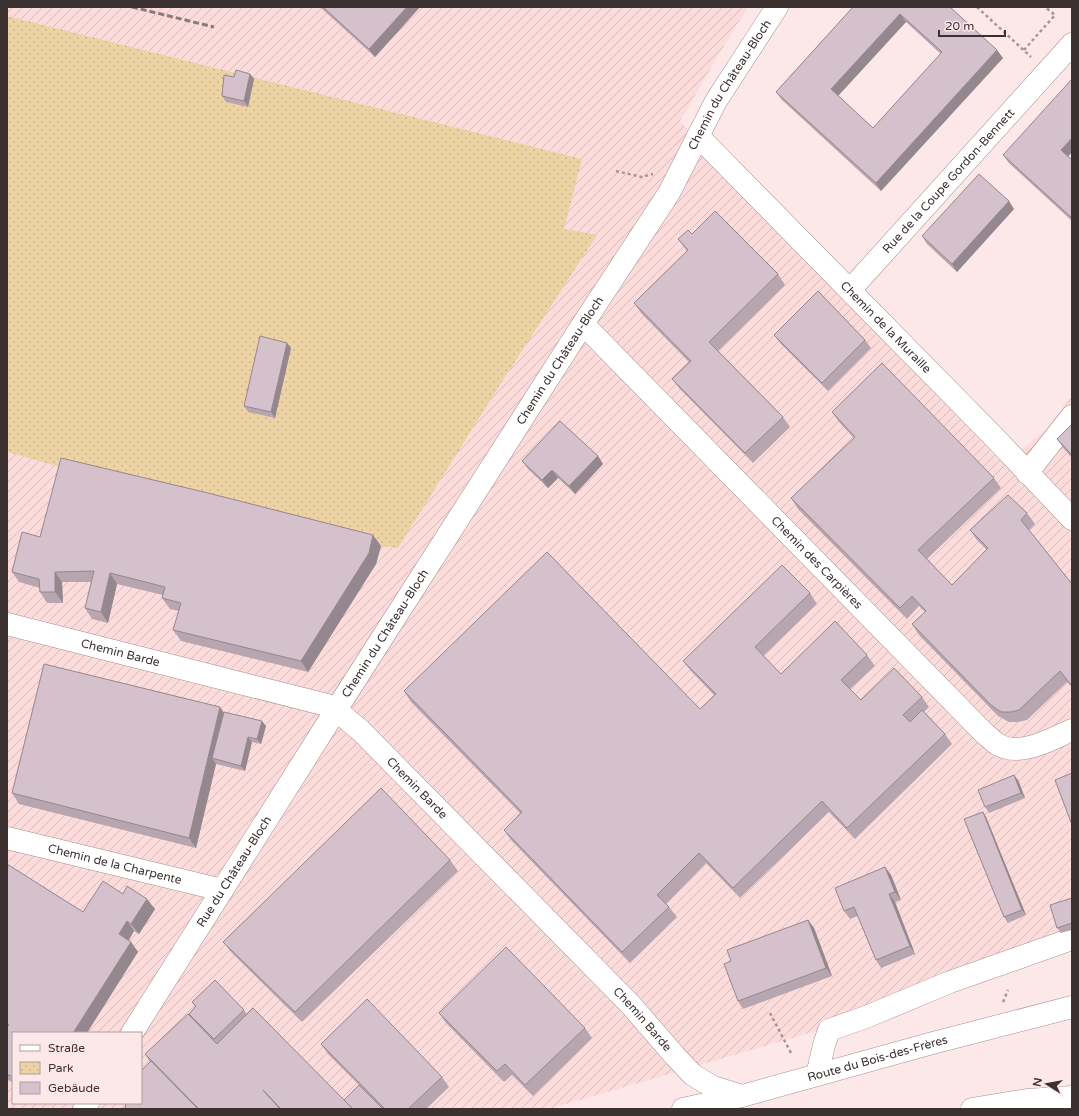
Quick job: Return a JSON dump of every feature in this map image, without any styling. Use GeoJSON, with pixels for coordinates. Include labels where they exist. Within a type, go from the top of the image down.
{"type":"FeatureCollection","features":[{"type":"Feature","properties":{"kind":"street","name":"Chemin du Château-Bloch"},"geometry":{"type":"LineString","coordinates":[[336,710],[668,193],[716,101],[776,7]]}},
{"type":"Feature","properties":{"kind":"street","name":"Rue de la Coupe Gordon-Bennett"},"geometry":{"type":"LineString","coordinates":[[850,290],[1072,44]]}},
{"type":"Feature","properties":{"kind":"street","name":"Chemin de la Muraille"},"geometry":{"type":"LineString","coordinates":[[698,136],[1072,519]]}},
{"type":"Feature","properties":{"kind":"street","name":"Chemin des Carpières"},"geometry":{"type":"LineString","coordinates":[[583,324],[985,734],[998,745],[1010,749],[1024,748],[1033,746],[1072,730]]}},
{"type":"Feature","properties":{"kind":"street"},"geometry":{"type":"LineString","coordinates":[[1028,473],[1072,416]]}},
{"type":"Feature","properties":{"kind":"street","name":"Chemin Barde"},"geometry":{"type":"LineString","coordinates":[[7,624],[327,705],[336,710],[361,731],[630,1004],[660,1040],[693,1075],[713,1087],[742,1096]]}},
{"type":"Feature","properties":{"kind":"street","name":"Rue du Château-Bloch"},"geometry":{"type":"LineString","coordinates":[[133,1032],[336,710]]}},
{"type":"Feature","properties":{"kind":"street","name":"Chemin de la Charpente"},"geometry":{"type":"LineString","coordinates":[[7,838],[222,890]]}},
{"type":"Feature","properties":{"kind":"street"},"geometry":{"type":"LineString","coordinates":[[817,1075],[829,1030],[866,1017],[950,982],[1072,939]]}},
{"type":"Feature","properties":{"kind":"street","name":"Route du Bois-des-Frères"},"geometry":{"type":"LineString","coordinates":[[683,1109],[742,1096],[1072,1007]]}},
{"type":"Feature","properties":{"kind":"street"},"geometry":{"type":"LineString","coordinates":[[972,1109],[1027,1100],[1072,1097]]}},
{"type":"Feature","properties":{"kind":"path"},"geometry":{"type":"LineString","coordinates":[[977,7],[1047,72]]}},
{"type":"Feature","properties":{"kind":"path"},"geometry":{"type":"LineString","coordinates":[[1024,50],[1055,15],[1046,7]]}},
{"type":"Feature","properties":{"kind":"path"},"geometry":{"type":"LineString","coordinates":[[616,171],[642,177],[652,174],[656,168]]}},
{"type":"Feature","properties":{"kind":"path"},"geometry":{"type":"LineString","coordinates":[[770,1013],[791,1053]]}},
{"type":"Feature","properties":{"kind":"shaded area"},"geometry":{"type":"Polygon","coordinates":[[[7,7],[748,7],[680,121],[1004,465],[1047,428],[1072,396],[1072,950],[943,994],[549,1109],[7,1109],[7,7]]]}},
{"type":"Feature","properties":{"kind":"green space"},"geometry":{"type":"Polygon","coordinates":[[[7,16],[582,159],[564,229],[597,235],[494,394],[398,548],[381,546],[68,469],[7,452],[7,16]]]}},
{"type":"Feature","properties":{"kind":"building"},"geometry":{"type":"Polygon","coordinates":[[[323,7],[407,7],[369,49],[323,7]]]}},
{"type":"Feature","properties":{"kind":"building"},"geometry":{"type":"Polygon","coordinates":[[[853,7],[950,7],[997,50],[876,183],[776,92],[853,7]],[[900,14],[831,89],[873,128],[942,52],[900,14]]]}},
{"type":"Feature","properties":{"kind":"building"},"geometry":{"type":"Polygon","coordinates":[[[236,70],[250,74],[244,101],[222,96],[224,75],[234,77],[236,70]]]}},
{"type":"Feature","properties":{"kind":"building"},"geometry":{"type":"Polygon","coordinates":[[[1072,79],[1072,138],[1061,150],[1072,160],[1072,218],[1003,155],[1072,79]]]}},
{"type":"Feature","properties":{"kind":"building"},"geometry":{"type":"Polygon","coordinates":[[[979,174],[1009,201],[952,264],[922,236],[979,174]]]}},
{"type":"Feature","properties":{"kind":"building"},"geometry":{"type":"Polygon","coordinates":[[[715,211],[778,274],[709,342],[783,417],[745,453],[672,379],[691,361],[634,303],[688,250],[678,239],[688,230],[692,234],[715,211]]]}},
{"type":"Feature","properties":{"kind":"building"},"geometry":{"type":"Polygon","coordinates":[[[818,291],[865,340],[822,383],[774,335],[818,291]]]}},
{"type":"Feature","properties":{"kind":"building"},"geometry":{"type":"Polygon","coordinates":[[[260,336],[287,343],[271,412],[244,406],[260,336]]]}},
{"type":"Feature","properties":{"kind":"building"},"geometry":{"type":"Polygon","coordinates":[[[882,363],[994,478],[918,550],[952,585],[988,548],[970,530],[1008,495],[1027,513],[1021,520],[1072,584],[1072,686],[1060,671],[1019,710],[1001,712],[991,705],[912,624],[926,611],[912,596],[900,608],[791,498],[855,437],[832,412],[882,363]]]}},
{"type":"Feature","properties":{"kind":"building"},"geometry":{"type":"Polygon","coordinates":[[[560,421],[598,456],[569,486],[552,470],[542,480],[522,461],[560,421]]]}},
{"type":"Feature","properties":{"kind":"building"},"geometry":{"type":"Polygon","coordinates":[[[1072,424],[1072,455],[1057,439],[1072,424]]]}},
{"type":"Feature","properties":{"kind":"building"},"geometry":{"type":"Polygon","coordinates":[[[61,458],[208,493],[373,535],[369,553],[301,661],[173,630],[181,603],[162,598],[165,587],[110,573],[101,612],[85,608],[94,571],[55,572],[55,592],[40,592],[39,579],[12,572],[22,532],[40,537],[61,458]]]}},
{"type":"Feature","properties":{"kind":"building"},"geometry":{"type":"Polygon","coordinates":[[[547,552],[700,709],[716,694],[683,661],[782,565],[810,593],[755,647],[781,674],[835,621],[867,655],[841,680],[861,700],[894,668],[922,697],[903,715],[910,722],[922,710],[945,734],[847,828],[822,801],[733,888],[699,853],[657,895],[669,907],[622,952],[504,830],[522,812],[404,691],[547,552]]]}},
{"type":"Feature","properties":{"kind":"building"},"geometry":{"type":"Polygon","coordinates":[[[44,664],[220,707],[189,838],[12,793],[44,664]]]}},
{"type":"Feature","properties":{"kind":"building"},"geometry":{"type":"Polygon","coordinates":[[[224,712],[262,721],[257,739],[248,737],[241,766],[212,758],[224,712]]]}},
{"type":"Feature","properties":{"kind":"building"},"geometry":{"type":"Polygon","coordinates":[[[1072,773],[1072,825],[1055,780],[1072,773]]]}},
{"type":"Feature","properties":{"kind":"building"},"geometry":{"type":"Polygon","coordinates":[[[1014,775],[1021,793],[985,807],[978,790],[1014,775]]]}},
{"type":"Feature","properties":{"kind":"building"},"geometry":{"type":"Polygon","coordinates":[[[381,788],[450,860],[295,1012],[223,942],[381,788]]]}},
{"type":"Feature","properties":{"kind":"building"},"geometry":{"type":"Polygon","coordinates":[[[983,812],[1022,910],[1004,917],[964,819],[983,812]]]}},
{"type":"Feature","properties":{"kind":"building"},"geometry":{"type":"Polygon","coordinates":[[[7,864],[83,912],[103,881],[123,894],[127,886],[147,899],[131,924],[127,921],[119,934],[131,942],[74,1032],[12,1032],[12,1076],[7,1074],[7,1027],[9,1025],[7,1024],[7,864]]]}},
{"type":"Feature","properties":{"kind":"building"},"geometry":{"type":"Polygon","coordinates":[[[885,867],[895,892],[889,894],[910,946],[876,960],[854,907],[844,911],[835,888],[885,867]]]}},
{"type":"Feature","properties":{"kind":"building"},"geometry":{"type":"Polygon","coordinates":[[[1072,898],[1072,923],[1057,928],[1050,905],[1072,898]]]}},
{"type":"Feature","properties":{"kind":"building"},"geometry":{"type":"Polygon","coordinates":[[[808,920],[826,968],[738,1001],[724,964],[731,961],[727,950],[808,920]]]}},
{"type":"Feature","properties":{"kind":"building"},"geometry":{"type":"Polygon","coordinates":[[[506,947],[585,1028],[525,1085],[505,1064],[497,1071],[439,1013],[506,947]]]}},
{"type":"Feature","properties":{"kind":"building"},"geometry":{"type":"Polygon","coordinates":[[[215,980],[244,1010],[214,1039],[189,1014],[196,1006],[192,1002],[215,980]]]}},
{"type":"Feature","properties":{"kind":"building"},"geometry":{"type":"Polygon","coordinates":[[[367,999],[442,1077],[408,1109],[385,1109],[321,1044],[367,999]]]}},
{"type":"Feature","properties":{"kind":"building"},"geometry":{"type":"Polygon","coordinates":[[[253,1008],[353,1109],[281,1109],[263,1090],[280,1109],[199,1109],[145,1054],[188,1014],[217,1044],[253,1008]]]}},
{"type":"Feature","properties":{"kind":"building"},"geometry":{"type":"Polygon","coordinates":[[[151,1061],[198,1109],[125,1109],[126,1104],[142,1104],[142,1070],[151,1061]]]}},
{"type":"Feature","properties":{"kind":"building"},"geometry":{"type":"Polygon","coordinates":[[[359,1085],[383,1109],[353,1109],[344,1100],[359,1085]]]}},
{"type":"Feature","properties":{"kind":"railway"},"geometry":{"type":"LineString","coordinates":[[132,7],[214,27]]}}]}
